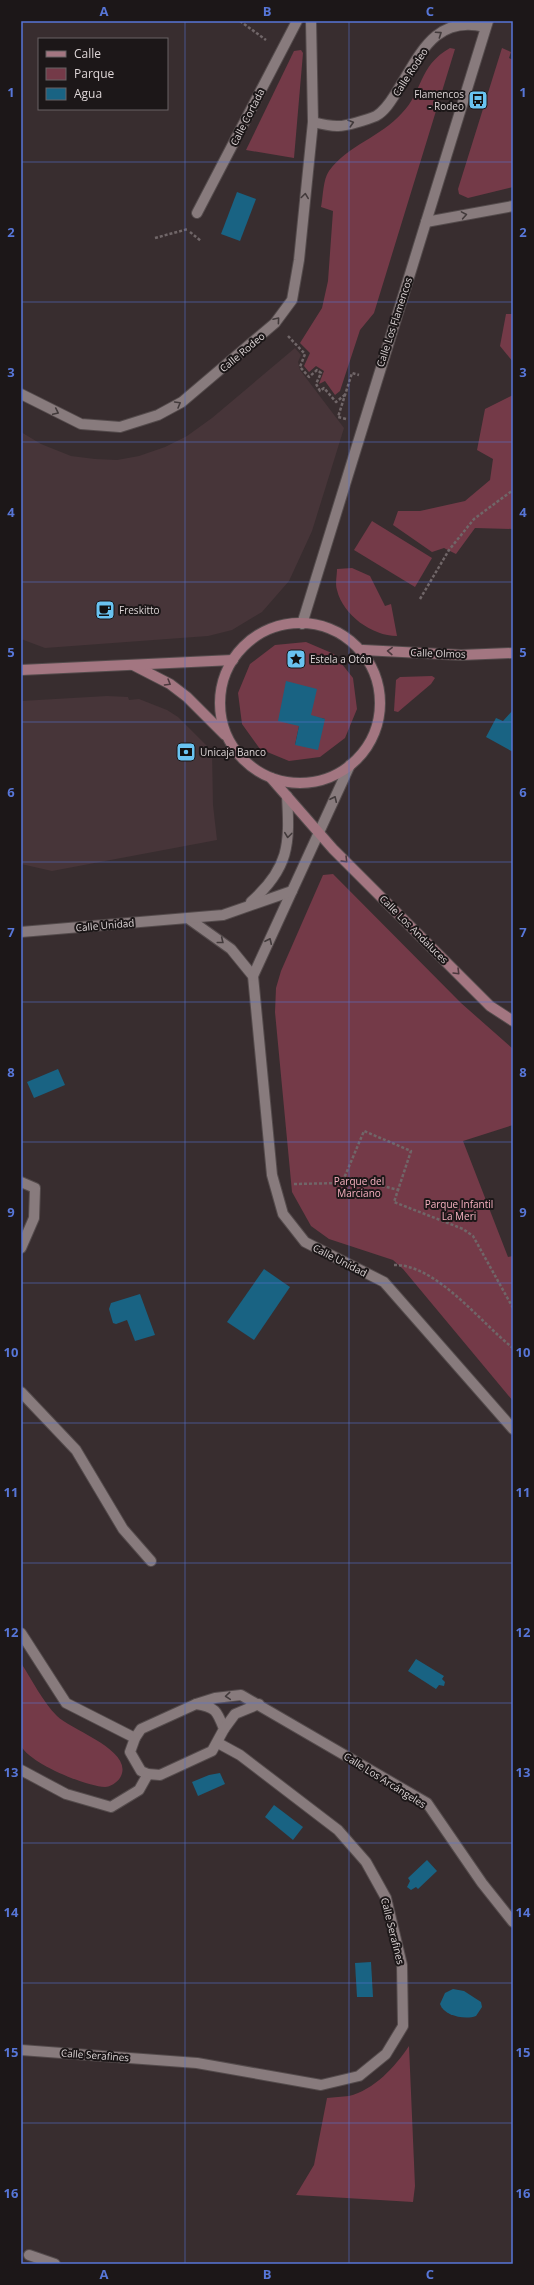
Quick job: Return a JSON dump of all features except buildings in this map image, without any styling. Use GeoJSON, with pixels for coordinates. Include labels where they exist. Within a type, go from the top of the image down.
{"type":"FeatureCollection","features":[{"type":"Feature","properties":{"kind":"main road"},"geometry":{"type":"LineString","coordinates":[[302,624],[332,630],[364,650],[378,684],[380,710],[374,734],[362,755],[342,772],[319,782],[294,784],[271,778],[250,766],[234,748],[223,726],[220,703],[224,679],[233,660],[247,644],[264,632],[283,625],[302,624]]}},
{"type":"Feature","properties":{"kind":"main road","name":"Calle Olmos"},"geometry":{"type":"LineString","coordinates":[[364,650],[461,655],[513,653]]}},
{"type":"Feature","properties":{"kind":"main road"},"geometry":{"type":"LineString","coordinates":[[21,670],[233,660]]}},
{"type":"Feature","properties":{"kind":"main road"},"geometry":{"type":"LineString","coordinates":[[133,665],[170,684],[187,697],[230,739]]}},
{"type":"Feature","properties":{"kind":"main road","name":"Calle Los Andaluces"},"geometry":{"type":"LineString","coordinates":[[271,778],[318,832],[490,1006],[513,1021]]}},
{"type":"Feature","properties":{"kind":"street","name":"Calle Cortada"},"geometry":{"type":"LineString","coordinates":[[197,213],[298,21]]}},
{"type":"Feature","properties":{"kind":"street","name":"Calle Rodeo"},"geometry":{"type":"LineString","coordinates":[[21,394],[81,424],[120,427],[158,415],[182,402],[275,323],[292,300],[298,260],[313,122],[311,21]]}},
{"type":"Feature","properties":{"kind":"street","name":"Calle Rodeo"},"geometry":{"type":"LineString","coordinates":[[313,122],[339,126],[376,116],[389,105],[420,53],[437,34],[452,27],[470,23],[487,24]]}},
{"type":"Feature","properties":{"kind":"street","name":"Calle Los Flamencos"},"geometry":{"type":"LineString","coordinates":[[302,624],[487,24]]}},
{"type":"Feature","properties":{"kind":"street"},"geometry":{"type":"LineString","coordinates":[[426,222],[513,206]]}},
{"type":"Feature","properties":{"kind":"street"},"geometry":{"type":"LineString","coordinates":[[189,918],[231,949],[253,976],[350,765]]}},
{"type":"Feature","properties":{"kind":"street","name":"Calle Unidad"},"geometry":{"type":"LineString","coordinates":[[248,905],[268,887],[280,869],[286,850],[289,828],[287,796]]}},
{"type":"Feature","properties":{"kind":"street","name":"Calle Unidad"},"geometry":{"type":"LineString","coordinates":[[21,932],[223,915],[248,905],[292,891]]}},
{"type":"Feature","properties":{"kind":"street","name":"Calle Unidad"},"geometry":{"type":"LineString","coordinates":[[253,976],[272,1175],[283,1214],[305,1242],[384,1282],[513,1429]]}},
{"type":"Feature","properties":{"kind":"street"},"geometry":{"type":"LineString","coordinates":[[21,1182],[35,1188],[34,1218],[21,1248]]}},
{"type":"Feature","properties":{"kind":"street"},"geometry":{"type":"LineString","coordinates":[[21,1392],[76,1450],[123,1529],[151,1561]]}},
{"type":"Feature","properties":{"kind":"street"},"geometry":{"type":"LineString","coordinates":[[21,1633],[66,1703],[135,1738],[130,1752],[141,1770],[148,1774],[160,1775],[212,1751],[218,1743],[224,1729],[235,1714],[259,1704]]}},
{"type":"Feature","properties":{"kind":"street","name":"Calle Los Arcángeles"},"geometry":{"type":"LineString","coordinates":[[135,1738],[141,1729],[196,1704],[215,1698],[241,1695],[259,1704],[427,1803],[482,1883],[513,1922]]}},
{"type":"Feature","properties":{"kind":"street"},"geometry":{"type":"LineString","coordinates":[[196,1704],[210,1706],[217,1712],[224,1729]]}},
{"type":"Feature","properties":{"kind":"street","name":"Calle Serafines"},"geometry":{"type":"LineString","coordinates":[[21,2050],[197,2063],[321,2085],[359,2076],[386,2054],[404,2026],[402,1965],[386,1898],[366,1862],[338,1830],[240,1755],[218,1743]]}},
{"type":"Feature","properties":{"kind":"street"},"geometry":{"type":"LineString","coordinates":[[21,1770],[66,1794],[111,1808],[138,1790],[148,1774]]}},
{"type":"Feature","properties":{"kind":"street"},"geometry":{"type":"LineString","coordinates":[[29,2255],[55,2264]]}},
{"type":"Feature","properties":{"kind":"path"},"geometry":{"type":"LineString","coordinates":[[240,21],[268,42]]}},
{"type":"Feature","properties":{"kind":"path"},"geometry":{"type":"LineString","coordinates":[[155,238],[188,230],[197,213]]}},
{"type":"Feature","properties":{"kind":"path"},"geometry":{"type":"LineString","coordinates":[[188,230],[201,241]]}},
{"type":"Feature","properties":{"kind":"path"},"geometry":{"type":"LineString","coordinates":[[297,345],[305,354],[300,367],[308,377],[317,370],[321,373],[316,384],[320,391],[324,388],[336,402],[346,394]]}},
{"type":"Feature","properties":{"kind":"path"},"geometry":{"type":"LineString","coordinates":[[340,411],[350,378]]}},
{"type":"Feature","properties":{"kind":"path"},"geometry":{"type":"LineString","coordinates":[[420,599],[449,550],[474,519],[513,490]]}},
{"type":"Feature","properties":{"kind":"path"},"geometry":{"type":"LineString","coordinates":[[342,1183],[364,1131],[411,1151],[394,1202],[463,1229],[474,1236],[513,1308]]}},
{"type":"Feature","properties":{"kind":"path"},"geometry":{"type":"LineString","coordinates":[[286,1184],[342,1183],[378,1185],[399,1190]]}},
{"type":"Feature","properties":{"kind":"path"},"geometry":{"type":"LineString","coordinates":[[392,1265],[409,1266],[432,1276],[459,1297],[492,1332],[513,1348]]}},
{"type":"Feature","properties":{"kind":"shaded area"},"geometry":{"type":"Polygon","coordinates":[[[295,348],[301,355],[298,362],[300,370],[344,428],[312,531],[289,581],[262,612],[232,630],[208,636],[45,648],[21,639],[21,432],[41,444],[71,456],[117,460],[139,456],[165,447],[187,436],[212,418],[295,348]]]}},
{"type":"Feature","properties":{"kind":"shaded area"},"geometry":{"type":"Polygon","coordinates":[[[107,696],[128,697],[129,700],[139,699],[167,710],[178,717],[212,751],[213,805],[217,840],[52,871],[21,864],[21,701],[107,696]]]}},
{"type":"Feature","properties":{"kind":"green space"},"geometry":{"type":"Polygon","coordinates":[[[450,48],[455,49],[374,313],[360,330],[340,391],[335,395],[325,381],[319,384],[324,371],[316,366],[309,372],[304,366],[310,353],[300,343],[322,308],[328,281],[333,211],[321,207],[327,174],[345,154],[384,129],[402,113],[414,97],[426,71],[440,55],[450,48]]]}},
{"type":"Feature","properties":{"kind":"green space"},"geometry":{"type":"Polygon","coordinates":[[[502,48],[511,52],[509,58],[513,60],[513,187],[468,198],[459,194],[458,189],[502,48]]]}},
{"type":"Feature","properties":{"kind":"green space"},"geometry":{"type":"Polygon","coordinates":[[[301,50],[303,53],[294,158],[246,150],[294,51],[301,50]]]}},
{"type":"Feature","properties":{"kind":"green space"},"geometry":{"type":"Polygon","coordinates":[[[506,314],[513,314],[513,362],[500,346],[506,314]]]}},
{"type":"Feature","properties":{"kind":"green space"},"geometry":{"type":"Polygon","coordinates":[[[513,395],[513,529],[475,528],[456,554],[444,548],[432,552],[393,525],[398,511],[420,511],[465,501],[490,480],[493,459],[477,450],[485,409],[513,395]]]}},
{"type":"Feature","properties":{"kind":"green space"},"geometry":{"type":"Polygon","coordinates":[[[372,521],[432,558],[415,587],[354,550],[372,521]]]}},
{"type":"Feature","properties":{"kind":"green space"},"geometry":{"type":"Polygon","coordinates":[[[352,568],[370,576],[385,606],[391,604],[397,636],[387,635],[369,628],[352,616],[345,608],[336,588],[337,569],[352,568]]]}},
{"type":"Feature","properties":{"kind":"green space"},"geometry":{"type":"Polygon","coordinates":[[[306,642],[334,654],[353,678],[357,709],[345,738],[320,757],[289,761],[260,749],[242,724],[238,693],[250,664],[275,645],[306,642]],[[311,716],[299,726],[295,745],[325,719],[311,716]]]}},
{"type":"Feature","properties":{"kind":"green space"},"geometry":{"type":"Polygon","coordinates":[[[432,676],[435,678],[431,684],[398,712],[394,711],[396,680],[400,677],[432,676]]]}},
{"type":"Feature","properties":{"kind":"green space"},"geometry":{"type":"Polygon","coordinates":[[[333,874],[461,1003],[513,1049],[513,1125],[463,1141],[508,1257],[513,1256],[513,1401],[403,1269],[393,1260],[329,1239],[311,1226],[292,1192],[275,1012],[276,988],[281,971],[323,875],[333,874]]]}},
{"type":"Feature","properties":{"kind":"green space"},"geometry":{"type":"Polygon","coordinates":[[[21,1663],[42,1698],[57,1716],[64,1722],[110,1749],[118,1758],[122,1767],[121,1776],[118,1780],[110,1786],[105,1787],[85,1783],[47,1767],[27,1753],[21,1746],[21,1663]]]}},
{"type":"Feature","properties":{"kind":"green space"},"geometry":{"type":"Polygon","coordinates":[[[409,2046],[415,2186],[413,2202],[296,2195],[314,2165],[327,2098],[349,2096],[367,2089],[383,2077],[409,2046]]]}},
{"type":"Feature","properties":{"kind":"water"},"geometry":{"type":"Polygon","coordinates":[[[237,192],[256,199],[240,241],[221,234],[237,192]]]}},
{"type":"Feature","properties":{"kind":"water"},"geometry":{"type":"Polygon","coordinates":[[[286,681],[317,689],[311,715],[325,719],[318,750],[295,745],[299,726],[278,721],[286,681]]]}},
{"type":"Feature","properties":{"kind":"water"},"geometry":{"type":"Polygon","coordinates":[[[513,710],[513,752],[486,737],[496,718],[503,721],[513,710]]]}},
{"type":"Feature","properties":{"kind":"water"},"geometry":{"type":"Polygon","coordinates":[[[58,1069],[65,1085],[34,1098],[27,1082],[58,1069]]]}},
{"type":"Feature","properties":{"kind":"water"},"geometry":{"type":"Polygon","coordinates":[[[264,1269],[290,1287],[254,1340],[227,1322],[264,1269]]]}},
{"type":"Feature","properties":{"kind":"water"},"geometry":{"type":"Polygon","coordinates":[[[140,1294],[155,1335],[135,1341],[127,1320],[116,1324],[113,1323],[109,1309],[111,1303],[140,1294]]]}},
{"type":"Feature","properties":{"kind":"water"},"geometry":{"type":"Polygon","coordinates":[[[416,1659],[444,1676],[442,1679],[445,1682],[444,1686],[439,1685],[436,1689],[408,1671],[416,1659]]]}},
{"type":"Feature","properties":{"kind":"water"},"geometry":{"type":"Polygon","coordinates":[[[220,1773],[225,1784],[198,1796],[192,1782],[209,1775],[220,1773]]]}},
{"type":"Feature","properties":{"kind":"water"},"geometry":{"type":"Polygon","coordinates":[[[274,1805],[303,1827],[293,1840],[265,1817],[274,1805]]]}},
{"type":"Feature","properties":{"kind":"water"},"geometry":{"type":"Polygon","coordinates":[[[427,1860],[437,1871],[418,1889],[416,1887],[411,1890],[407,1887],[410,1881],[408,1878],[427,1860]]]}},
{"type":"Feature","properties":{"kind":"water"},"geometry":{"type":"Polygon","coordinates":[[[371,1962],[373,1997],[357,1997],[355,1963],[371,1962]]]}},
{"type":"Feature","properties":{"kind":"water"},"geometry":{"type":"Polygon","coordinates":[[[453,1989],[464,1991],[481,2002],[482,2007],[476,2016],[466,2018],[455,2016],[446,2012],[442,2008],[440,2004],[445,1993],[453,1989]]]}},
{"type":"Feature","properties":{"kind":"place","name":"Flamencos - Rodeo"},"geometry":{"type":"Point","coordinates":[478,100]}},
{"type":"Feature","properties":{"kind":"place","name":"Freskitto"},"geometry":{"type":"Point","coordinates":[105,610]}},
{"type":"Feature","properties":{"kind":"place","name":"Estela a Otón"},"geometry":{"type":"Point","coordinates":[296,659]}},
{"type":"Feature","properties":{"kind":"place","name":"Unicaja Banco"},"geometry":{"type":"Point","coordinates":[186,752]}},
{"type":"Feature","properties":{"kind":"park label","name":"Parque del Marciano"},"geometry":{"type":"Point","coordinates":[359,1186]}},
{"type":"Feature","properties":{"kind":"park label","name":"Parque Infantil La Meri"},"geometry":{"type":"Point","coordinates":[459,1210]}}]}
